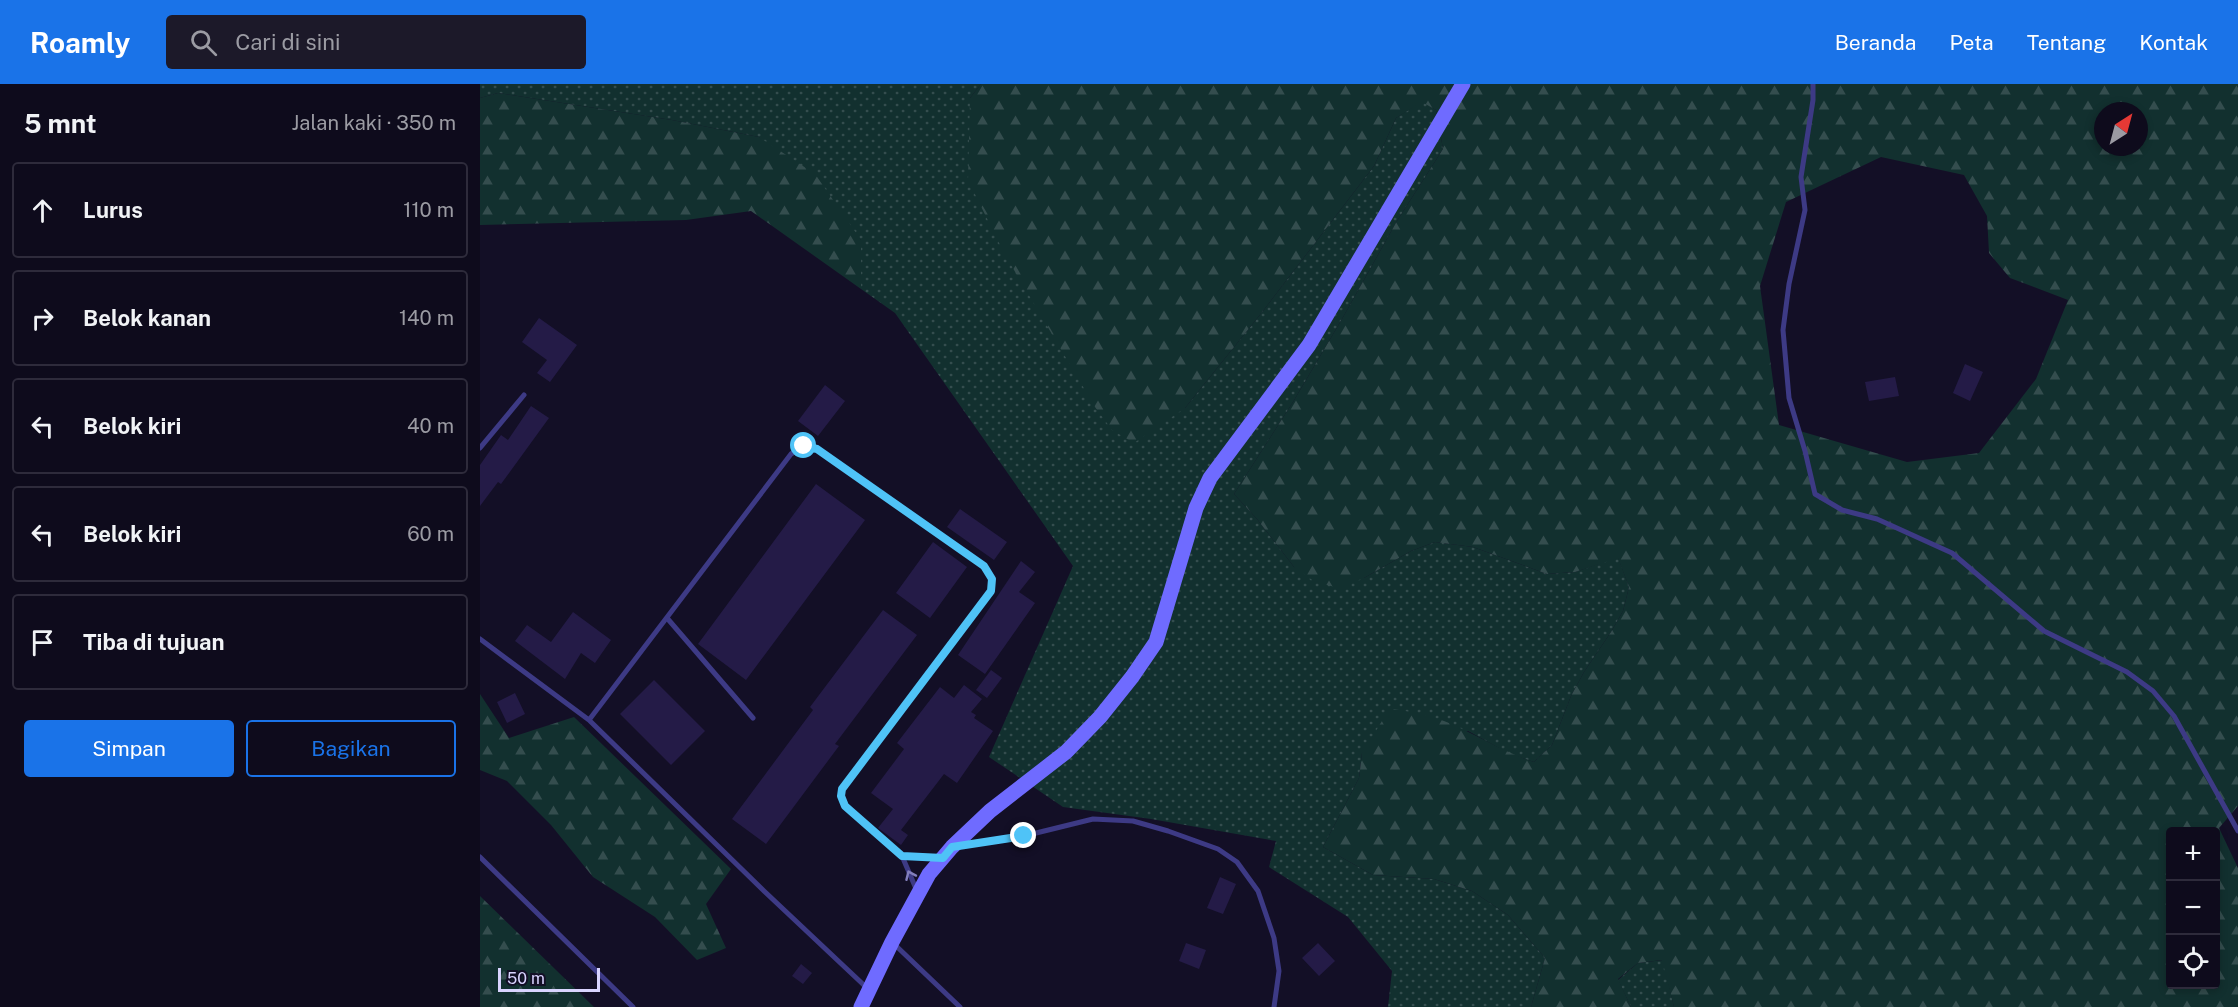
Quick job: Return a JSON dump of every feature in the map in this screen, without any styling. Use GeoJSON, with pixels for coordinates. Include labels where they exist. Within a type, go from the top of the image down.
{"type":"FeatureCollection","features":[{"type":"Feature","properties":{"kind":"main road"},"geometry":{"type":"LineString","coordinates":[[861,1007],[892,942],[929,874],[947,852],[990,811],[1066,752],[1100,717],[1156,642],[1196,508],[1210,478],[1309,345],[1463,84]]}},
{"type":"Feature","properties":{"kind":"lane"},"geometry":{"type":"LineString","coordinates":[[1813,84],[1813,100],[1801,177],[1804,210],[1789,284],[1783,330],[1789,398],[1815,494],[1842,510],[1877,519],[1952,553],[2044,631],[2127,672],[2153,691],[2174,716],[2238,831]]}},
{"type":"Feature","properties":{"kind":"lane"},"geometry":{"type":"LineString","coordinates":[[480,448],[524,394]]}},
{"type":"Feature","properties":{"kind":"lane"},"geometry":{"type":"LineString","coordinates":[[589,720],[791,454],[804,446],[817,449],[984,566],[992,579],[991,591],[842,789],[841,796],[845,806],[902,856],[919,894]]}},
{"type":"Feature","properties":{"kind":"lane"},"geometry":{"type":"LineString","coordinates":[[667,618],[753,718]]}},
{"type":"Feature","properties":{"kind":"lane"},"geometry":{"type":"LineString","coordinates":[[480,639],[589,720],[868,989]]}},
{"type":"Feature","properties":{"kind":"lane"},"geometry":{"type":"LineString","coordinates":[[902,856],[947,852],[1093,819],[1133,821],[1218,849],[1237,862],[1258,891],[1275,938],[1279,971],[1274,1007]]}},
{"type":"Feature","properties":{"kind":"lane"},"geometry":{"type":"LineString","coordinates":[[480,857],[633,1007]]}},
{"type":"Feature","properties":{"kind":"lane"},"geometry":{"type":"LineString","coordinates":[[892,942],[960,1007]]}},
{"type":"Feature","properties":{"kind":"green space"},"geometry":{"type":"Polygon","coordinates":[[[480,84],[981,84],[970,98],[1185,408],[1374,166],[1396,118],[1422,101],[1436,110],[1443,149],[1397,221],[1293,402],[1234,494],[1257,519],[1294,567],[1364,578],[1411,551],[1435,542],[1473,547],[1547,574],[1575,572],[1618,557],[1629,587],[1623,611],[1571,696],[1552,745],[1534,762],[1510,754],[1468,731],[1362,753],[1359,778],[1323,847],[1373,875],[1434,879],[1472,891],[1508,915],[1545,958],[1531,1007],[1388,1007],[1392,971],[1348,917],[1269,867],[1276,841],[1151,819],[1063,807],[989,757],[1073,566],[895,313],[861,289],[861,240],[759,137],[672,120],[498,93],[480,98],[480,84]]]}},
{"type":"Feature","properties":{"kind":"green space"},"geometry":{"type":"Polygon","coordinates":[[[981,84],[2238,84],[2238,806],[2220,827],[2166,827],[2166,989],[2220,989],[2220,830],[2238,868],[2238,1007],[1674,1007],[1662,960],[1638,963],[1618,979],[1631,1007],[1531,1007],[1545,958],[1508,915],[1472,891],[1434,879],[1373,875],[1323,847],[1359,778],[1362,753],[1382,721],[1394,709],[1444,721],[1534,762],[1552,745],[1571,696],[1623,611],[1629,587],[1618,558],[1575,572],[1547,574],[1473,547],[1435,542],[1411,551],[1364,578],[1339,588],[1315,582],[1294,567],[1257,519],[1234,494],[1293,402],[1397,221],[1443,149],[1436,110],[1422,102],[1396,118],[1374,166],[1185,408],[1134,443],[1112,430],[1095,407],[1004,253],[968,180],[970,98],[981,84]],[[1881,157],[1786,202],[1760,286],[1779,425],[1907,462],[1979,453],[2036,379],[2068,300],[2010,278],[1989,253],[1987,216],[1964,175],[1881,157]]]}},
{"type":"Feature","properties":{"kind":"green space"},"geometry":{"type":"Polygon","coordinates":[[[498,93],[672,120],[759,137],[815,174],[861,240],[861,289],[751,211],[686,220],[480,225],[480,98],[498,93]]]}},
{"type":"Feature","properties":{"kind":"green space"},"geometry":{"type":"Polygon","coordinates":[[[480,694],[509,738],[574,717],[731,869],[706,904],[726,948],[697,960],[655,917],[593,877],[551,825],[507,781],[480,770],[480,694]]]}},
{"type":"Feature","properties":{"kind":"green space"},"geometry":{"type":"Polygon","coordinates":[[[480,896],[594,1007],[480,1007],[480,896]]]}},
{"type":"Feature","properties":{"kind":"green space"},"geometry":{"type":"Polygon","coordinates":[[[1663,960],[1674,1007],[1631,1007],[1618,980],[1638,963],[1663,960]]]}},
{"type":"Feature","properties":{"kind":"building"},"geometry":{"type":"Polygon","coordinates":[[[539,318],[577,345],[550,382],[537,373],[547,360],[522,342],[539,318]]]}},
{"type":"Feature","properties":{"kind":"building"},"geometry":{"type":"Polygon","coordinates":[[[1965,364],[1983,372],[1970,401],[1953,393],[1965,364]]]}},
{"type":"Feature","properties":{"kind":"building"},"geometry":{"type":"Polygon","coordinates":[[[1895,377],[1899,396],[1869,401],[1865,382],[1895,377]]]}},
{"type":"Feature","properties":{"kind":"building"},"geometry":{"type":"Polygon","coordinates":[[[825,385],[845,401],[818,436],[798,421],[825,385]]]}},
{"type":"Feature","properties":{"kind":"building"},"geometry":{"type":"Polygon","coordinates":[[[531,406],[549,418],[501,484],[498,482],[480,506],[480,465],[501,435],[508,440],[531,406]]]}},
{"type":"Feature","properties":{"kind":"building"},"geometry":{"type":"Polygon","coordinates":[[[816,484],[865,520],[746,680],[698,644],[816,484]]]}},
{"type":"Feature","properties":{"kind":"building"},"geometry":{"type":"Polygon","coordinates":[[[960,509],[1007,542],[994,560],[947,527],[960,509]]]}},
{"type":"Feature","properties":{"kind":"building"},"geometry":{"type":"Polygon","coordinates":[[[933,542],[967,567],[930,618],[896,593],[933,542]]]}},
{"type":"Feature","properties":{"kind":"building"},"geometry":{"type":"Polygon","coordinates":[[[1021,561],[1035,572],[1019,592],[1035,603],[985,674],[958,655],[1021,561]]]}},
{"type":"Feature","properties":{"kind":"building"},"geometry":{"type":"Polygon","coordinates":[[[883,610],[917,635],[835,744],[839,746],[766,844],[732,819],[813,710],[810,707],[883,610]]]}},
{"type":"Feature","properties":{"kind":"building"},"geometry":{"type":"Polygon","coordinates":[[[573,612],[611,640],[595,663],[581,653],[565,679],[515,641],[527,625],[551,642],[573,612]]]}},
{"type":"Feature","properties":{"kind":"building"},"geometry":{"type":"Polygon","coordinates":[[[991,670],[1002,678],[987,698],[976,690],[991,670]]]}},
{"type":"Feature","properties":{"kind":"building"},"geometry":{"type":"Polygon","coordinates":[[[654,680],[705,731],[671,765],[620,714],[654,680]]]}},
{"type":"Feature","properties":{"kind":"building"},"geometry":{"type":"Polygon","coordinates":[[[964,685],[982,699],[971,712],[976,715],[974,718],[993,731],[957,783],[944,774],[901,830],[908,835],[901,845],[878,828],[893,809],[871,793],[904,749],[897,743],[940,687],[954,698],[964,685]]]}},
{"type":"Feature","properties":{"kind":"building"},"geometry":{"type":"Polygon","coordinates":[[[515,693],[525,714],[507,723],[497,702],[515,693]]]}},
{"type":"Feature","properties":{"kind":"building"},"geometry":{"type":"Polygon","coordinates":[[[1220,877],[1236,884],[1223,914],[1207,908],[1220,877]]]}},
{"type":"Feature","properties":{"kind":"building"},"geometry":{"type":"Polygon","coordinates":[[[1186,943],[1206,950],[1199,969],[1179,961],[1186,943]]]}},
{"type":"Feature","properties":{"kind":"building"},"geometry":{"type":"Polygon","coordinates":[[[1318,943],[1335,961],[1319,976],[1302,958],[1318,943]]]}},
{"type":"Feature","properties":{"kind":"building"},"geometry":{"type":"Polygon","coordinates":[[[801,964],[812,973],[803,984],[792,976],[801,964]]]}},
{"type":"Feature","properties":{"kind":"route"},"geometry":{"type":"LineString","coordinates":[[804,446],[817,449],[984,566],[992,579],[991,591],[842,789],[841,796],[845,806],[902,856],[943,858],[952,847],[1024,836]]}}]}
